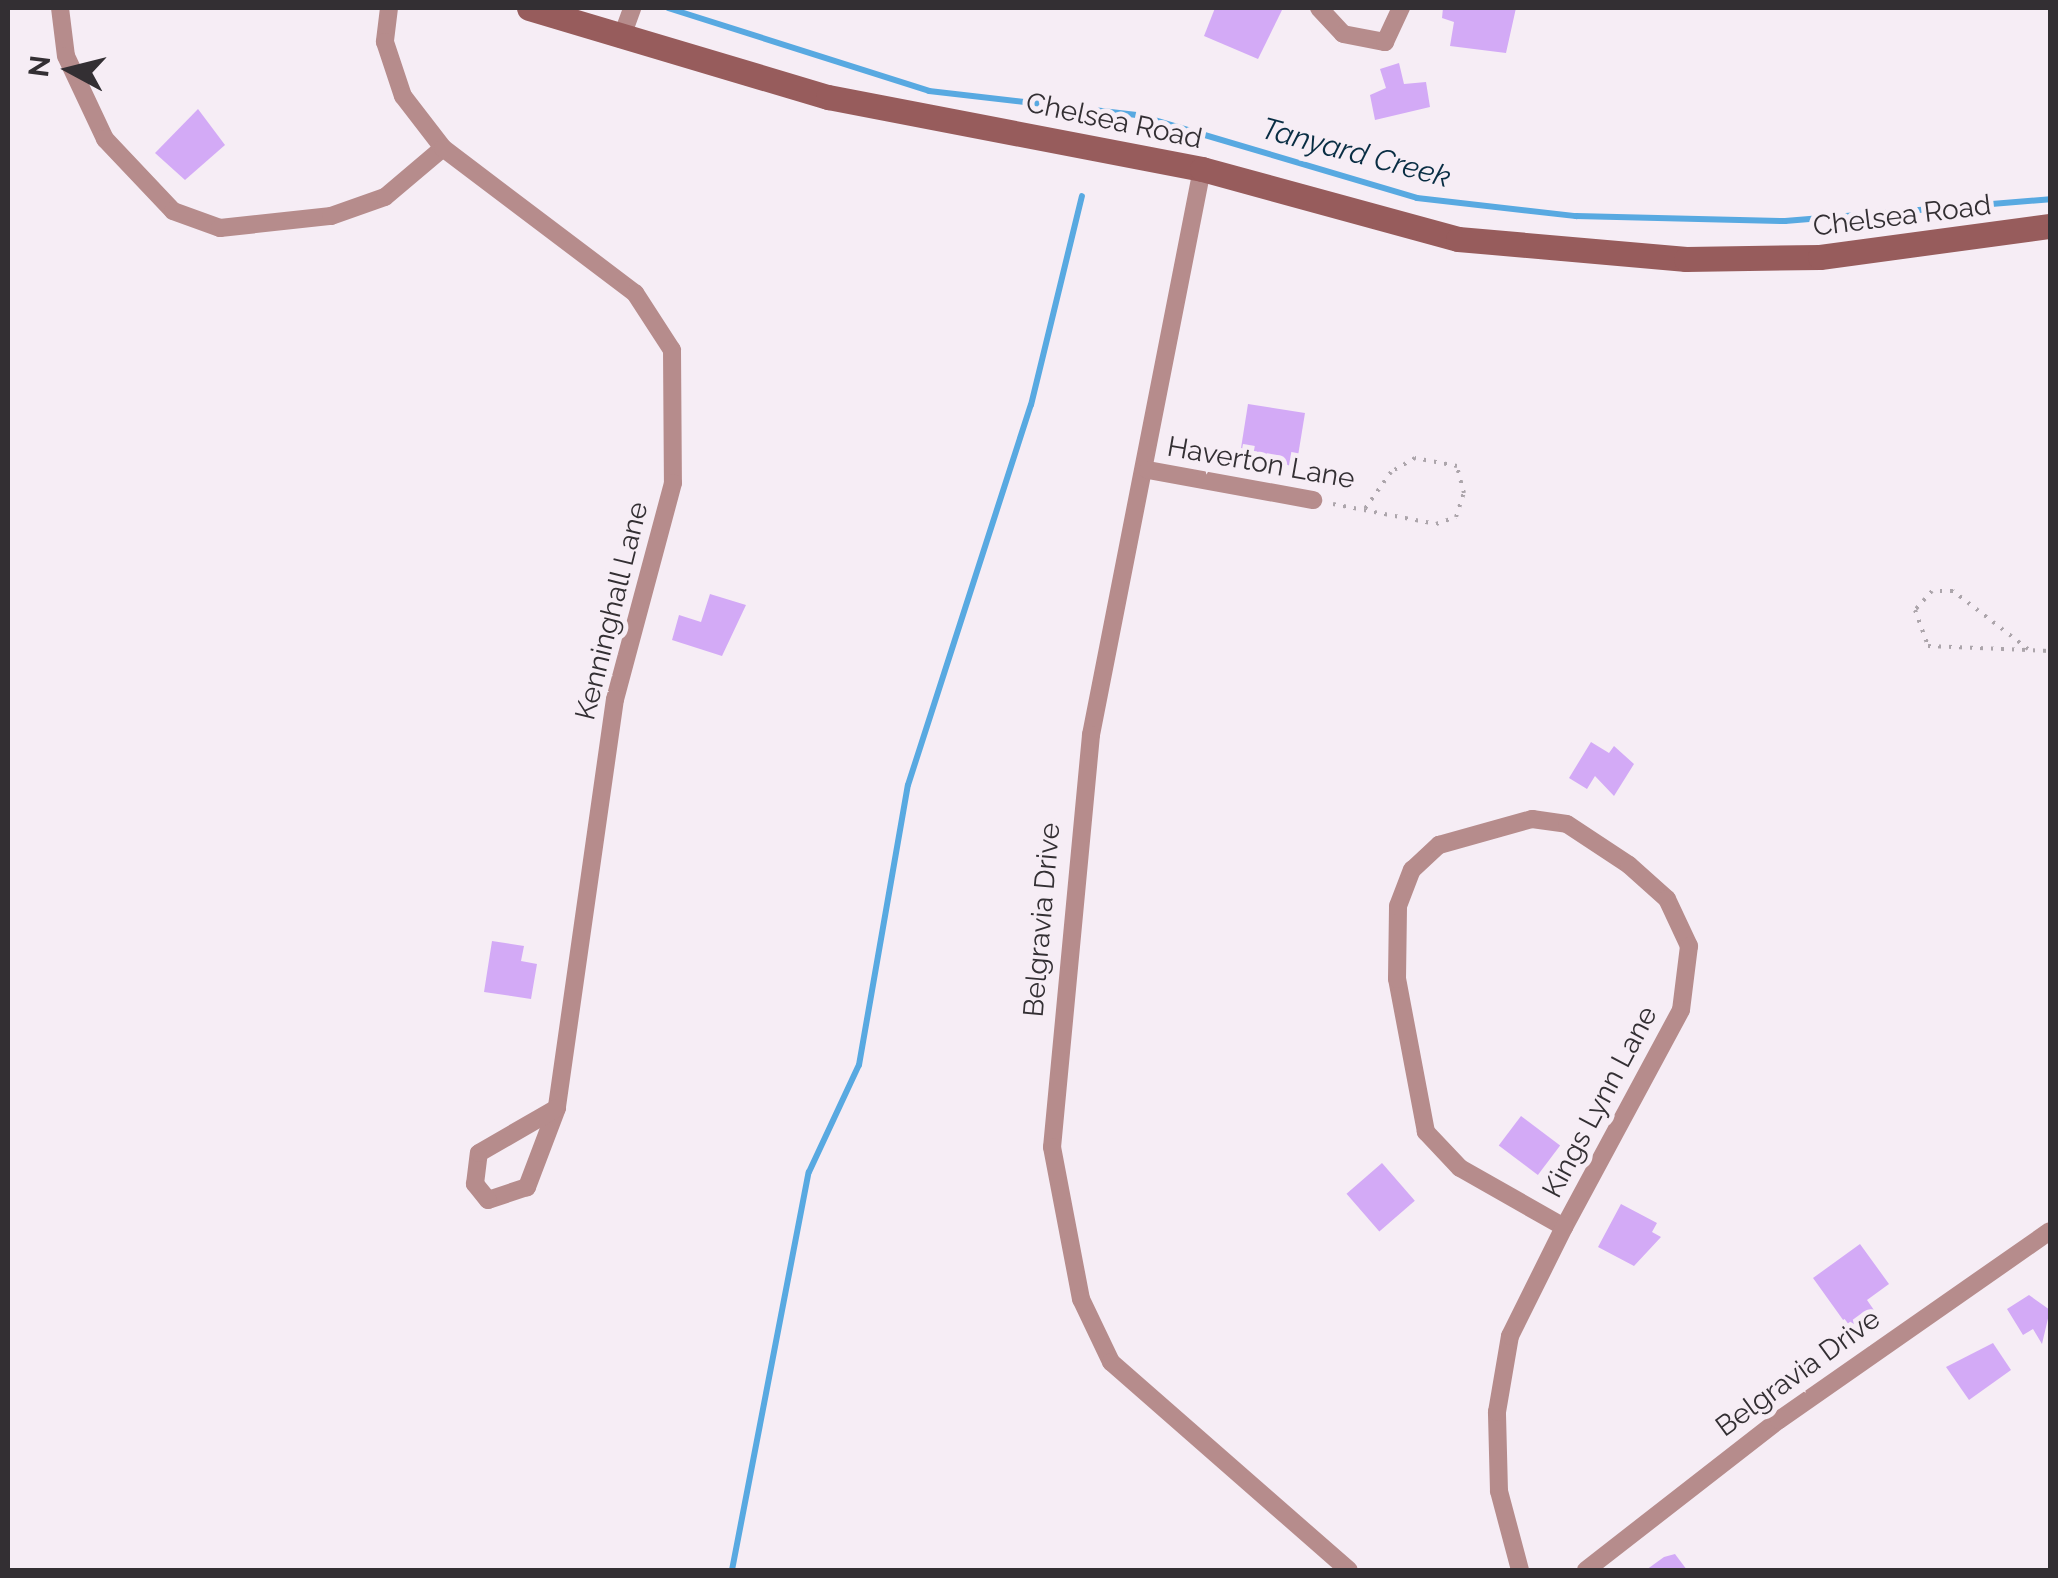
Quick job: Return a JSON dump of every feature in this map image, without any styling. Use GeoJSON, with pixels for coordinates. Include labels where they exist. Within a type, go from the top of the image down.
{"type":"FeatureCollection","features":[{"type":"Feature","properties":{"kind":"street"},"geometry":{"type":"LineString","coordinates":[[60,8],[66,56],[105,139],[173,211],[220,228],[330,216],[385,198],[444,148]]}},
{"type":"Feature","properties":{"kind":"street","name":"Kenninghall Lane"},"geometry":{"type":"LineString","coordinates":[[388,8],[385,42],[403,96],[444,148],[635,293],[672,350],[673,483],[615,699],[557,1108],[528,1187],[488,1200],[474,1184],[480,1153],[557,1108]]}},
{"type":"Feature","properties":{"kind":"street","name":"Chelsea Road"},"geometry":{"type":"LineString","coordinates":[[530,8],[621,39],[828,97],[1202,169],[1458,240],[1686,259],[1820,258],[2050,226]]}},
{"type":"Feature","properties":{"kind":"street"},"geometry":{"type":"LineString","coordinates":[[621,39],[632,8]]}},
{"type":"Feature","properties":{"kind":"street"},"geometry":{"type":"LineString","coordinates":[[1319,8],[1344,34],[1385,42],[1401,8]]}},
{"type":"Feature","properties":{"kind":"street","name":"Belgravia Drive"},"geometry":{"type":"LineString","coordinates":[[1202,169],[1148,470],[1079,815],[1052,1082],[1064,1213],[1080,1298],[1111,1362],[1350,1570]]}},
{"type":"Feature","properties":{"kind":"street","name":"Haverton Lane"},"geometry":{"type":"LineString","coordinates":[[1148,470],[1313,500]]}},
{"type":"Feature","properties":{"kind":"street","name":"Kings Lynn Lane"},"geometry":{"type":"LineString","coordinates":[[1520,1570],[1499,1491],[1496,1412],[1510,1336],[1681,1010],[1689,946],[1668,899],[1629,864],[1568,824],[1532,819],[1439,845],[1412,870],[1398,906],[1398,979],[1426,1132],[1460,1168],[1564,1227]]}},
{"type":"Feature","properties":{"kind":"street","name":"Belgravia Drive"},"geometry":{"type":"LineString","coordinates":[[1586,1570],[1779,1420],[2050,1231]]}},
{"type":"Feature","properties":{"kind":"path","name":"Haverton Lane"},"geometry":{"type":"LineString","coordinates":[[1313,500],[1364,510],[1436,524],[1456,517],[1464,492],[1457,466],[1415,458],[1391,472],[1364,510]]}},
{"type":"Feature","properties":{"kind":"path"},"geometry":{"type":"LineString","coordinates":[[2028,648],[1953,591],[1923,596],[1915,610],[1928,646],[2050,651]]}},
{"type":"Feature","properties":{"kind":"building"},"geometry":{"type":"Polygon","coordinates":[[[1215,8],[1283,8],[1258,59],[1204,36],[1215,8]]]}},
{"type":"Feature","properties":{"kind":"building"},"geometry":{"type":"Polygon","coordinates":[[[1443,8],[1516,8],[1506,53],[1450,46],[1454,22],[1442,18],[1443,8]]]}},
{"type":"Feature","properties":{"kind":"building"},"geometry":{"type":"Polygon","coordinates":[[[1399,63],[1404,84],[1426,82],[1430,107],[1375,120],[1370,95],[1386,88],[1380,69],[1399,63]]]}},
{"type":"Feature","properties":{"kind":"building"},"geometry":{"type":"Polygon","coordinates":[[[198,109],[225,145],[185,180],[155,153],[198,109]]]}},
{"type":"Feature","properties":{"kind":"building"},"geometry":{"type":"Polygon","coordinates":[[[1248,404],[1305,413],[1296,468],[1241,448],[1248,404]]]}},
{"type":"Feature","properties":{"kind":"building"},"geometry":{"type":"Polygon","coordinates":[[[710,594],[746,605],[722,656],[672,640],[679,615],[701,622],[710,594]]]}},
{"type":"Feature","properties":{"kind":"building"},"geometry":{"type":"Polygon","coordinates":[[[1591,742],[1609,753],[1614,746],[1634,764],[1614,796],[1595,776],[1587,789],[1569,778],[1591,742]]]}},
{"type":"Feature","properties":{"kind":"building"},"geometry":{"type":"Polygon","coordinates":[[[492,941],[524,946],[521,961],[537,964],[531,999],[484,992],[492,941]]]}},
{"type":"Feature","properties":{"kind":"building"},"geometry":{"type":"Polygon","coordinates":[[[1521,1116],[1560,1145],[1538,1175],[1499,1146],[1521,1116]]]}},
{"type":"Feature","properties":{"kind":"building"},"geometry":{"type":"Polygon","coordinates":[[[1382,1163],[1415,1201],[1379,1232],[1347,1194],[1382,1163]]]}},
{"type":"Feature","properties":{"kind":"building"},"geometry":{"type":"Polygon","coordinates":[[[1621,1204],[1657,1223],[1652,1232],[1661,1237],[1634,1266],[1598,1247],[1621,1204]]]}},
{"type":"Feature","properties":{"kind":"building"},"geometry":{"type":"Polygon","coordinates":[[[1860,1244],[1889,1284],[1867,1300],[1876,1313],[1851,1331],[1813,1278],[1860,1244]]]}},
{"type":"Feature","properties":{"kind":"building"},"geometry":{"type":"Polygon","coordinates":[[[2029,1295],[2050,1310],[2042,1344],[2033,1329],[2023,1335],[2007,1309],[2029,1295]]]}},
{"type":"Feature","properties":{"kind":"building"},"geometry":{"type":"Polygon","coordinates":[[[1993,1343],[2011,1370],[1969,1400],[1946,1367],[1993,1343]]]}},
{"type":"Feature","properties":{"kind":"building"},"geometry":{"type":"Polygon","coordinates":[[[1675,1554],[1687,1570],[1646,1570],[1664,1557],[1675,1554]]]}},
{"type":"Feature","properties":{"kind":"waterway","name":"Tanyard Creek"},"geometry":{"type":"LineString","coordinates":[[668,8],[929,91],[1137,115],[1417,198],[1576,216],[1785,221],[2050,199]]}},
{"type":"Feature","properties":{"kind":"waterway"},"geometry":{"type":"LineString","coordinates":[[732,1570],[809,1172],[859,1065],[908,785],[1031,405],[1082,196]]}}]}
